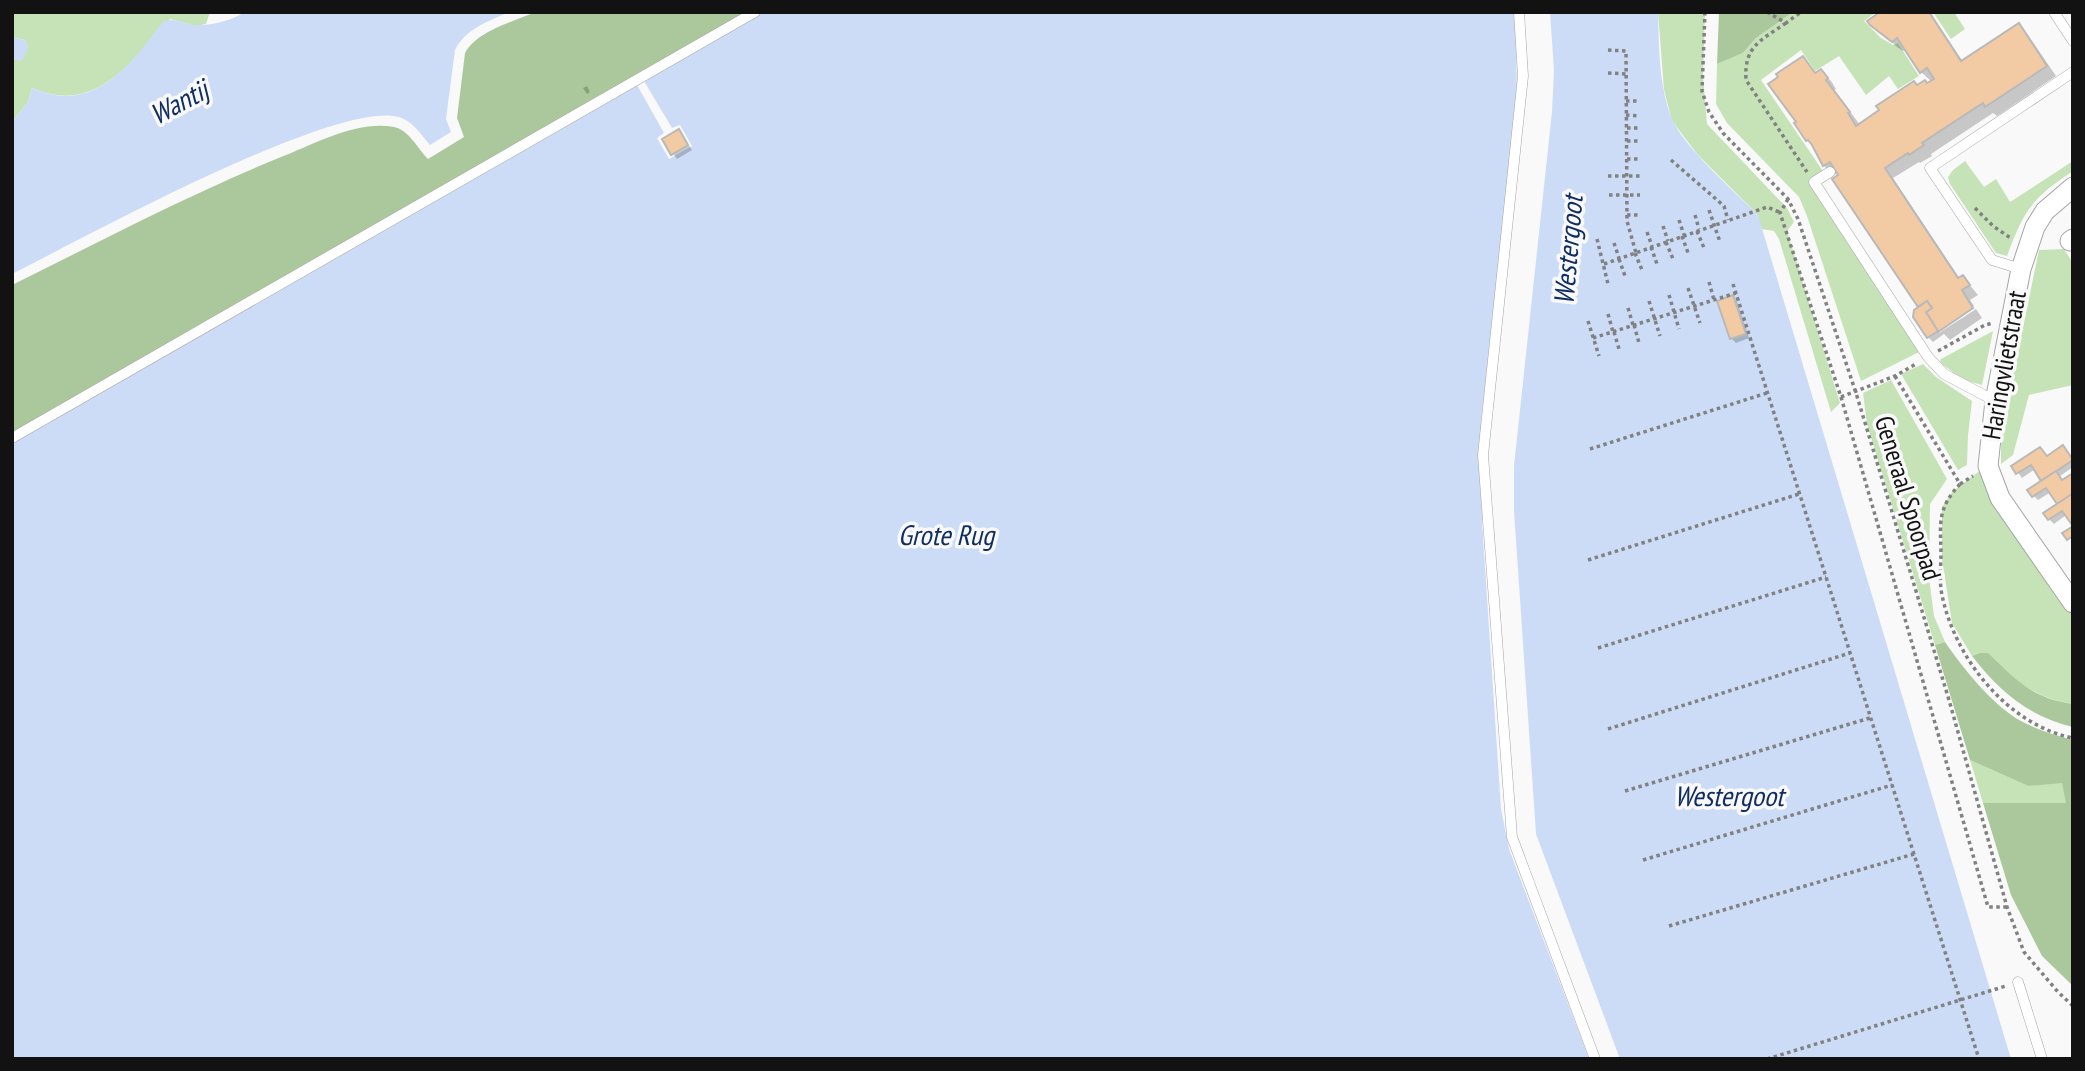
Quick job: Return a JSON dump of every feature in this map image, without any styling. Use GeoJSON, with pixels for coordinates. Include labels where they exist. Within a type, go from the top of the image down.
{"type":"FeatureCollection","features":[{"type":"Feature","properties":{"kind":"street","name":"Haringvlietstraat"},"geometry":{"type":"LineString","coordinates":[[2073,187],[2045,211],[2029,244],[2021,269],[1995,401],[1988,466],[1995,489],[2073,604]]}},
{"type":"Feature","properties":{"kind":"lane"},"geometry":{"type":"LineString","coordinates":[[12,438],[755,12]]}},
{"type":"Feature","properties":{"kind":"lane"},"geometry":{"type":"LineString","coordinates":[[1519,12],[1523,76],[1483,455],[1512,837],[1595,1059]]}},
{"type":"Feature","properties":{"kind":"lane"},"geometry":{"type":"LineString","coordinates":[[2054,12],[2073,41]]}},
{"type":"Feature","properties":{"kind":"lane","name":"Haringvlietstraat"},"geometry":{"type":"LineString","coordinates":[[2021,269],[1992,260],[1930,168],[2073,72]]}},
{"type":"Feature","properties":{"kind":"lane"},"geometry":{"type":"LineString","coordinates":[[1830,172],[1814,182],[1928,357],[1944,374],[1995,401]]}},
{"type":"Feature","properties":{"kind":"lane"},"geometry":{"type":"LineString","coordinates":[[2018,982],[2042,1059]]}},
{"type":"Feature","properties":{"kind":"path","name":"Generaal Spoorpad"},"geometry":{"type":"LineString","coordinates":[[1705,12],[1702,91],[1709,112],[1723,133],[1788,199],[1798,219],[1856,393],[1949,700],[2007,907],[2024,952],[2073,1006]]}},
{"type":"Feature","properties":{"kind":"path"},"geometry":{"type":"LineString","coordinates":[[1767,12],[1786,23]]}},
{"type":"Feature","properties":{"kind":"path"},"geometry":{"type":"LineString","coordinates":[[1801,12],[1756,43],[1745,64],[1746,80],[1814,182]]}},
{"type":"Feature","properties":{"kind":"path"},"geometry":{"type":"LineString","coordinates":[[1608,50],[1626,51],[1627,215],[1642,270]]}},
{"type":"Feature","properties":{"kind":"path"},"geometry":{"type":"LineString","coordinates":[[1608,73],[1626,74]]}},
{"type":"Feature","properties":{"kind":"path"},"geometry":{"type":"LineString","coordinates":[[1626,101],[1640,101]]}},
{"type":"Feature","properties":{"kind":"path"},"geometry":{"type":"LineString","coordinates":[[1626,116],[1640,116]]}},
{"type":"Feature","properties":{"kind":"path"},"geometry":{"type":"LineString","coordinates":[[1626,128],[1640,128]]}},
{"type":"Feature","properties":{"kind":"path"},"geometry":{"type":"LineString","coordinates":[[1627,141],[1640,141]]}},
{"type":"Feature","properties":{"kind":"path"},"geometry":{"type":"LineString","coordinates":[[1627,159],[1640,159]]}},
{"type":"Feature","properties":{"kind":"path"},"geometry":{"type":"LineString","coordinates":[[1671,160],[1724,206],[1728,220]]}},
{"type":"Feature","properties":{"kind":"path"},"geometry":{"type":"LineString","coordinates":[[1608,176],[1640,176]]}},
{"type":"Feature","properties":{"kind":"path"},"geometry":{"type":"LineString","coordinates":[[1609,195],[1640,195]]}},
{"type":"Feature","properties":{"kind":"path"},"geometry":{"type":"LineString","coordinates":[[1780,213],[1788,199]]}},
{"type":"Feature","properties":{"kind":"path"},"geometry":{"type":"LineString","coordinates":[[1974,206],[2008,237],[2029,244]]}},
{"type":"Feature","properties":{"kind":"path"},"geometry":{"type":"LineString","coordinates":[[1604,264],[1767,207],[1780,213],[1842,397],[1987,907],[2007,907]]}},
{"type":"Feature","properties":{"kind":"path"},"geometry":{"type":"LineString","coordinates":[[1709,210],[1720,242]]}},
{"type":"Feature","properties":{"kind":"path"},"geometry":{"type":"LineString","coordinates":[[1627,215],[1640,215]]}},
{"type":"Feature","properties":{"kind":"path"},"geometry":{"type":"LineString","coordinates":[[1695,215],[1704,248]]}},
{"type":"Feature","properties":{"kind":"path"},"geometry":{"type":"LineString","coordinates":[[1679,220],[1688,253]]}},
{"type":"Feature","properties":{"kind":"path"},"geometry":{"type":"LineString","coordinates":[[1663,226],[1673,259]]}},
{"type":"Feature","properties":{"kind":"path"},"geometry":{"type":"LineString","coordinates":[[1647,232],[1657,264]]}},
{"type":"Feature","properties":{"kind":"path"},"geometry":{"type":"LineString","coordinates":[[1597,239],[1608,284]]}},
{"type":"Feature","properties":{"kind":"path"},"geometry":{"type":"LineString","coordinates":[[1614,243],[1625,276]]}},
{"type":"Feature","properties":{"kind":"path"},"geometry":{"type":"LineString","coordinates":[[1709,282],[1714,300]]}},
{"type":"Feature","properties":{"kind":"path"},"geometry":{"type":"LineString","coordinates":[[1733,284],[1979,1059]]}},
{"type":"Feature","properties":{"kind":"path"},"geometry":{"type":"LineString","coordinates":[[1688,288],[1700,323]]}},
{"type":"Feature","properties":{"kind":"path"},"geometry":{"type":"LineString","coordinates":[[1593,338],[1735,293]]}},
{"type":"Feature","properties":{"kind":"path"},"geometry":{"type":"LineString","coordinates":[[1669,295],[1679,329]]}},
{"type":"Feature","properties":{"kind":"path"},"geometry":{"type":"LineString","coordinates":[[1648,301],[1660,336]]}},
{"type":"Feature","properties":{"kind":"path"},"geometry":{"type":"LineString","coordinates":[[1628,308],[1639,342]]}},
{"type":"Feature","properties":{"kind":"path"},"geometry":{"type":"LineString","coordinates":[[1608,314],[1619,349]]}},
{"type":"Feature","properties":{"kind":"path"},"geometry":{"type":"LineString","coordinates":[[1588,321],[1599,356]]}},
{"type":"Feature","properties":{"kind":"path"},"geometry":{"type":"LineString","coordinates":[[1895,376],[1960,484],[1942,508],[1940,522],[1941,594],[1957,638],[1988,687],[2010,707],[2039,728],[2073,738]]}},
{"type":"Feature","properties":{"kind":"path"},"geometry":{"type":"LineString","coordinates":[[1590,449],[1767,393]]}},
{"type":"Feature","properties":{"kind":"path"},"geometry":{"type":"LineString","coordinates":[[1842,397],[1856,393]]}},
{"type":"Feature","properties":{"kind":"path"},"geometry":{"type":"LineString","coordinates":[[1588,560],[1799,494]]}},
{"type":"Feature","properties":{"kind":"path"},"geometry":{"type":"LineString","coordinates":[[1598,648],[1826,578]]}},
{"type":"Feature","properties":{"kind":"path"},"geometry":{"type":"LineString","coordinates":[[1608,729],[1850,653]]}},
{"type":"Feature","properties":{"kind":"path"},"geometry":{"type":"LineString","coordinates":[[1625,791],[1870,718]]}},
{"type":"Feature","properties":{"kind":"path"},"geometry":{"type":"LineString","coordinates":[[1643,860],[1892,785]]}},
{"type":"Feature","properties":{"kind":"path"},"geometry":{"type":"LineString","coordinates":[[1669,926],[1914,854]]}},
{"type":"Feature","properties":{"kind":"path"},"geometry":{"type":"LineString","coordinates":[[1767,1059],[2000,988]]}},
{"type":"Feature","properties":{"kind":"green space"},"geometry":{"type":"Polygon","coordinates":[[[12,12],[210,12],[206,24],[196,26],[170,19],[127,67],[94,90],[75,95],[55,95],[32,88],[28,102],[12,122],[12,59],[28,47],[25,40],[12,37],[12,12]]]}},
{"type":"Feature","properties":{"kind":"green space"},"geometry":{"type":"Polygon","coordinates":[[[535,12],[747,12],[12,433],[12,285],[216,185],[353,129],[381,126],[399,129],[409,136],[428,159],[464,137],[457,118],[465,53],[487,33],[535,12]]]}},
{"type":"Feature","properties":{"kind":"green space"},"geometry":{"type":"Polygon","coordinates":[[[1658,12],[1705,12],[1703,76],[1707,124],[1787,208],[1794,222],[1787,231],[1840,403],[1831,412],[1779,239],[1774,231],[1761,229],[1758,215],[1698,155],[1672,121],[1664,90],[1658,12]]]}},
{"type":"Feature","properties":{"kind":"green space"},"geometry":{"type":"Polygon","coordinates":[[[1719,12],[1793,12],[1756,38],[1743,53],[1717,64],[1719,12]]]}},
{"type":"Feature","properties":{"kind":"green space"},"geometry":{"type":"Polygon","coordinates":[[[1793,12],[1876,12],[1864,21],[1881,38],[1893,45],[1898,43],[1919,76],[1898,89],[1889,76],[1866,95],[1839,56],[1815,71],[1801,50],[1761,80],[1827,177],[1819,182],[1919,352],[1861,381],[1799,197],[1727,123],[1716,104],[1717,64],[1743,53],[1756,38],[1793,12]]]}},
{"type":"Feature","properties":{"kind":"green space"},"geometry":{"type":"Polygon","coordinates":[[[1933,12],[1954,12],[1965,29],[1951,39],[1933,12]]]}},
{"type":"Feature","properties":{"kind":"green space"},"geometry":{"type":"Polygon","coordinates":[[[1965,161],[1984,187],[1996,179],[2010,202],[2073,161],[2073,171],[2048,189],[2031,206],[2007,256],[1996,253],[1950,184],[1948,177],[1965,161]]]}},
{"type":"Feature","properties":{"kind":"green space"},"geometry":{"type":"Polygon","coordinates":[[[2064,249],[2073,263],[2073,385],[2029,395],[2013,455],[2001,464],[2001,434],[2039,250],[2064,249]]]}},
{"type":"Feature","properties":{"kind":"green space"},"geometry":{"type":"Polygon","coordinates":[[[1993,331],[1982,385],[1961,379],[1940,362],[1941,359],[1993,331]]]}},
{"type":"Feature","properties":{"kind":"green space"},"geometry":{"type":"Polygon","coordinates":[[[1923,364],[1936,377],[1972,401],[1967,465],[1958,470],[1901,374],[1923,364]]]}},
{"type":"Feature","properties":{"kind":"green space"},"geometry":{"type":"Polygon","coordinates":[[[1891,380],[1947,479],[1930,504],[1929,578],[1934,616],[1945,642],[1935,645],[1867,424],[1863,393],[1891,380]]]}},
{"type":"Feature","properties":{"kind":"green space"},"geometry":{"type":"Polygon","coordinates":[[[1981,470],[2073,610],[2073,704],[2035,692],[1980,653],[1972,656],[1952,623],[1942,559],[1942,507],[1953,491],[1981,470]]]}},
{"type":"Feature","properties":{"kind":"green space"},"geometry":{"type":"Polygon","coordinates":[[[1945,642],[1979,686],[2010,714],[2033,727],[2073,740],[2073,986],[2042,956],[2011,895],[1983,803],[2066,803],[2062,783],[2028,786],[1970,760],[1935,645],[1945,642]]]}},
{"type":"Feature","properties":{"kind":"green space"},"geometry":{"type":"Polygon","coordinates":[[[1988,653],[2017,680],[2036,693],[2073,704],[2073,727],[2042,716],[2016,701],[1993,681],[1972,656],[1988,653]]]}},
{"type":"Feature","properties":{"kind":"green space"},"geometry":{"type":"Polygon","coordinates":[[[1970,760],[2028,786],[2062,782],[2067,803],[1983,803],[1970,760]]]}},
{"type":"Feature","properties":{"kind":"water","name":"Wantij"},"geometry":{"type":"Polygon","coordinates":[[[245,12],[509,12],[471,31],[455,50],[446,119],[451,132],[430,145],[413,125],[399,117],[367,117],[322,129],[207,176],[12,274],[12,122],[28,102],[32,88],[54,95],[74,95],[92,90],[109,81],[124,68],[164,21],[209,25],[245,12]]]}},
{"type":"Feature","properties":{"kind":"water","name":"Grote Rug"},"geometry":{"type":"Polygon","coordinates":[[[764,12],[1515,12],[1517,92],[1481,422],[1482,522],[1501,809],[1509,849],[1589,1059],[12,1059],[12,442],[764,12]]]}},
{"type":"Feature","properties":{"kind":"water","name":"Westergoot"},"geometry":{"type":"Polygon","coordinates":[[[1550,12],[1658,12],[1662,80],[1672,119],[1698,155],[1758,215],[2011,1059],[1620,1059],[1536,834],[1514,511],[1514,466],[1552,112],[1554,70],[1550,12]]]}},
{"type":"Feature","properties":{"kind":"water"},"geometry":{"type":"Polygon","coordinates":[[[12,37],[25,40],[28,47],[22,61],[12,59],[12,37]]]}},
{"type":"Feature","properties":{"kind":"pier"},"geometry":{"type":"Polygon","coordinates":[[[644,81],[672,128],[680,125],[692,146],[669,159],[657,138],[664,133],[637,85],[644,81]]]}},
{"type":"Feature","properties":{"kind":"building"},"geometry":{"type":"Polygon","coordinates":[[[1880,12],[1929,12],[1961,61],[2019,23],[2047,66],[1985,107],[1983,103],[1922,143],[1924,145],[1909,155],[1908,153],[1885,168],[1958,278],[1963,275],[1970,285],[1962,290],[1973,308],[1938,332],[1926,312],[1932,308],[1927,301],[1918,307],[1832,179],[1838,175],[1830,162],[1823,166],[1812,145],[1806,141],[1794,123],[1796,122],[1768,84],[1778,77],[1776,74],[1803,56],[1815,73],[1821,69],[1828,78],[1826,80],[1850,112],[1848,113],[1856,126],[1879,110],[1876,106],[1914,81],[1917,85],[1934,79],[1927,68],[1920,73],[1897,38],[1892,42],[1870,25],[1867,21],[1880,12]]]}},
{"type":"Feature","properties":{"kind":"building"},"geometry":{"type":"Polygon","coordinates":[[[679,129],[688,145],[671,155],[662,139],[679,129]]]}},
{"type":"Feature","properties":{"kind":"building"},"geometry":{"type":"Polygon","coordinates":[[[1733,295],[1746,334],[1730,339],[1717,301],[1733,295]]]}},
{"type":"Feature","properties":{"kind":"building"},"geometry":{"type":"Polygon","coordinates":[[[1927,301],[1932,308],[1926,312],[1938,331],[1927,338],[1913,317],[1914,310],[1927,301]]]}},
{"type":"Feature","properties":{"kind":"building"},"geometry":{"type":"Polygon","coordinates":[[[2063,445],[2073,460],[2041,481],[2031,465],[2016,474],[2011,466],[2040,447],[2047,456],[2063,445]]]}},
{"type":"Feature","properties":{"kind":"building"},"geometry":{"type":"Polygon","coordinates":[[[2056,471],[2062,480],[2073,473],[2073,494],[2057,504],[2046,488],[2032,497],[2027,490],[2056,471]]]}},
{"type":"Feature","properties":{"kind":"building"},"geometry":{"type":"Polygon","coordinates":[[[2072,494],[2073,526],[2062,511],[2048,520],[2043,513],[2072,494]]]}},
{"type":"Feature","properties":{"kind":"building"},"geometry":{"type":"Polygon","coordinates":[[[2072,527],[2073,536],[2067,540],[2062,533],[2072,527]]]}}]}
